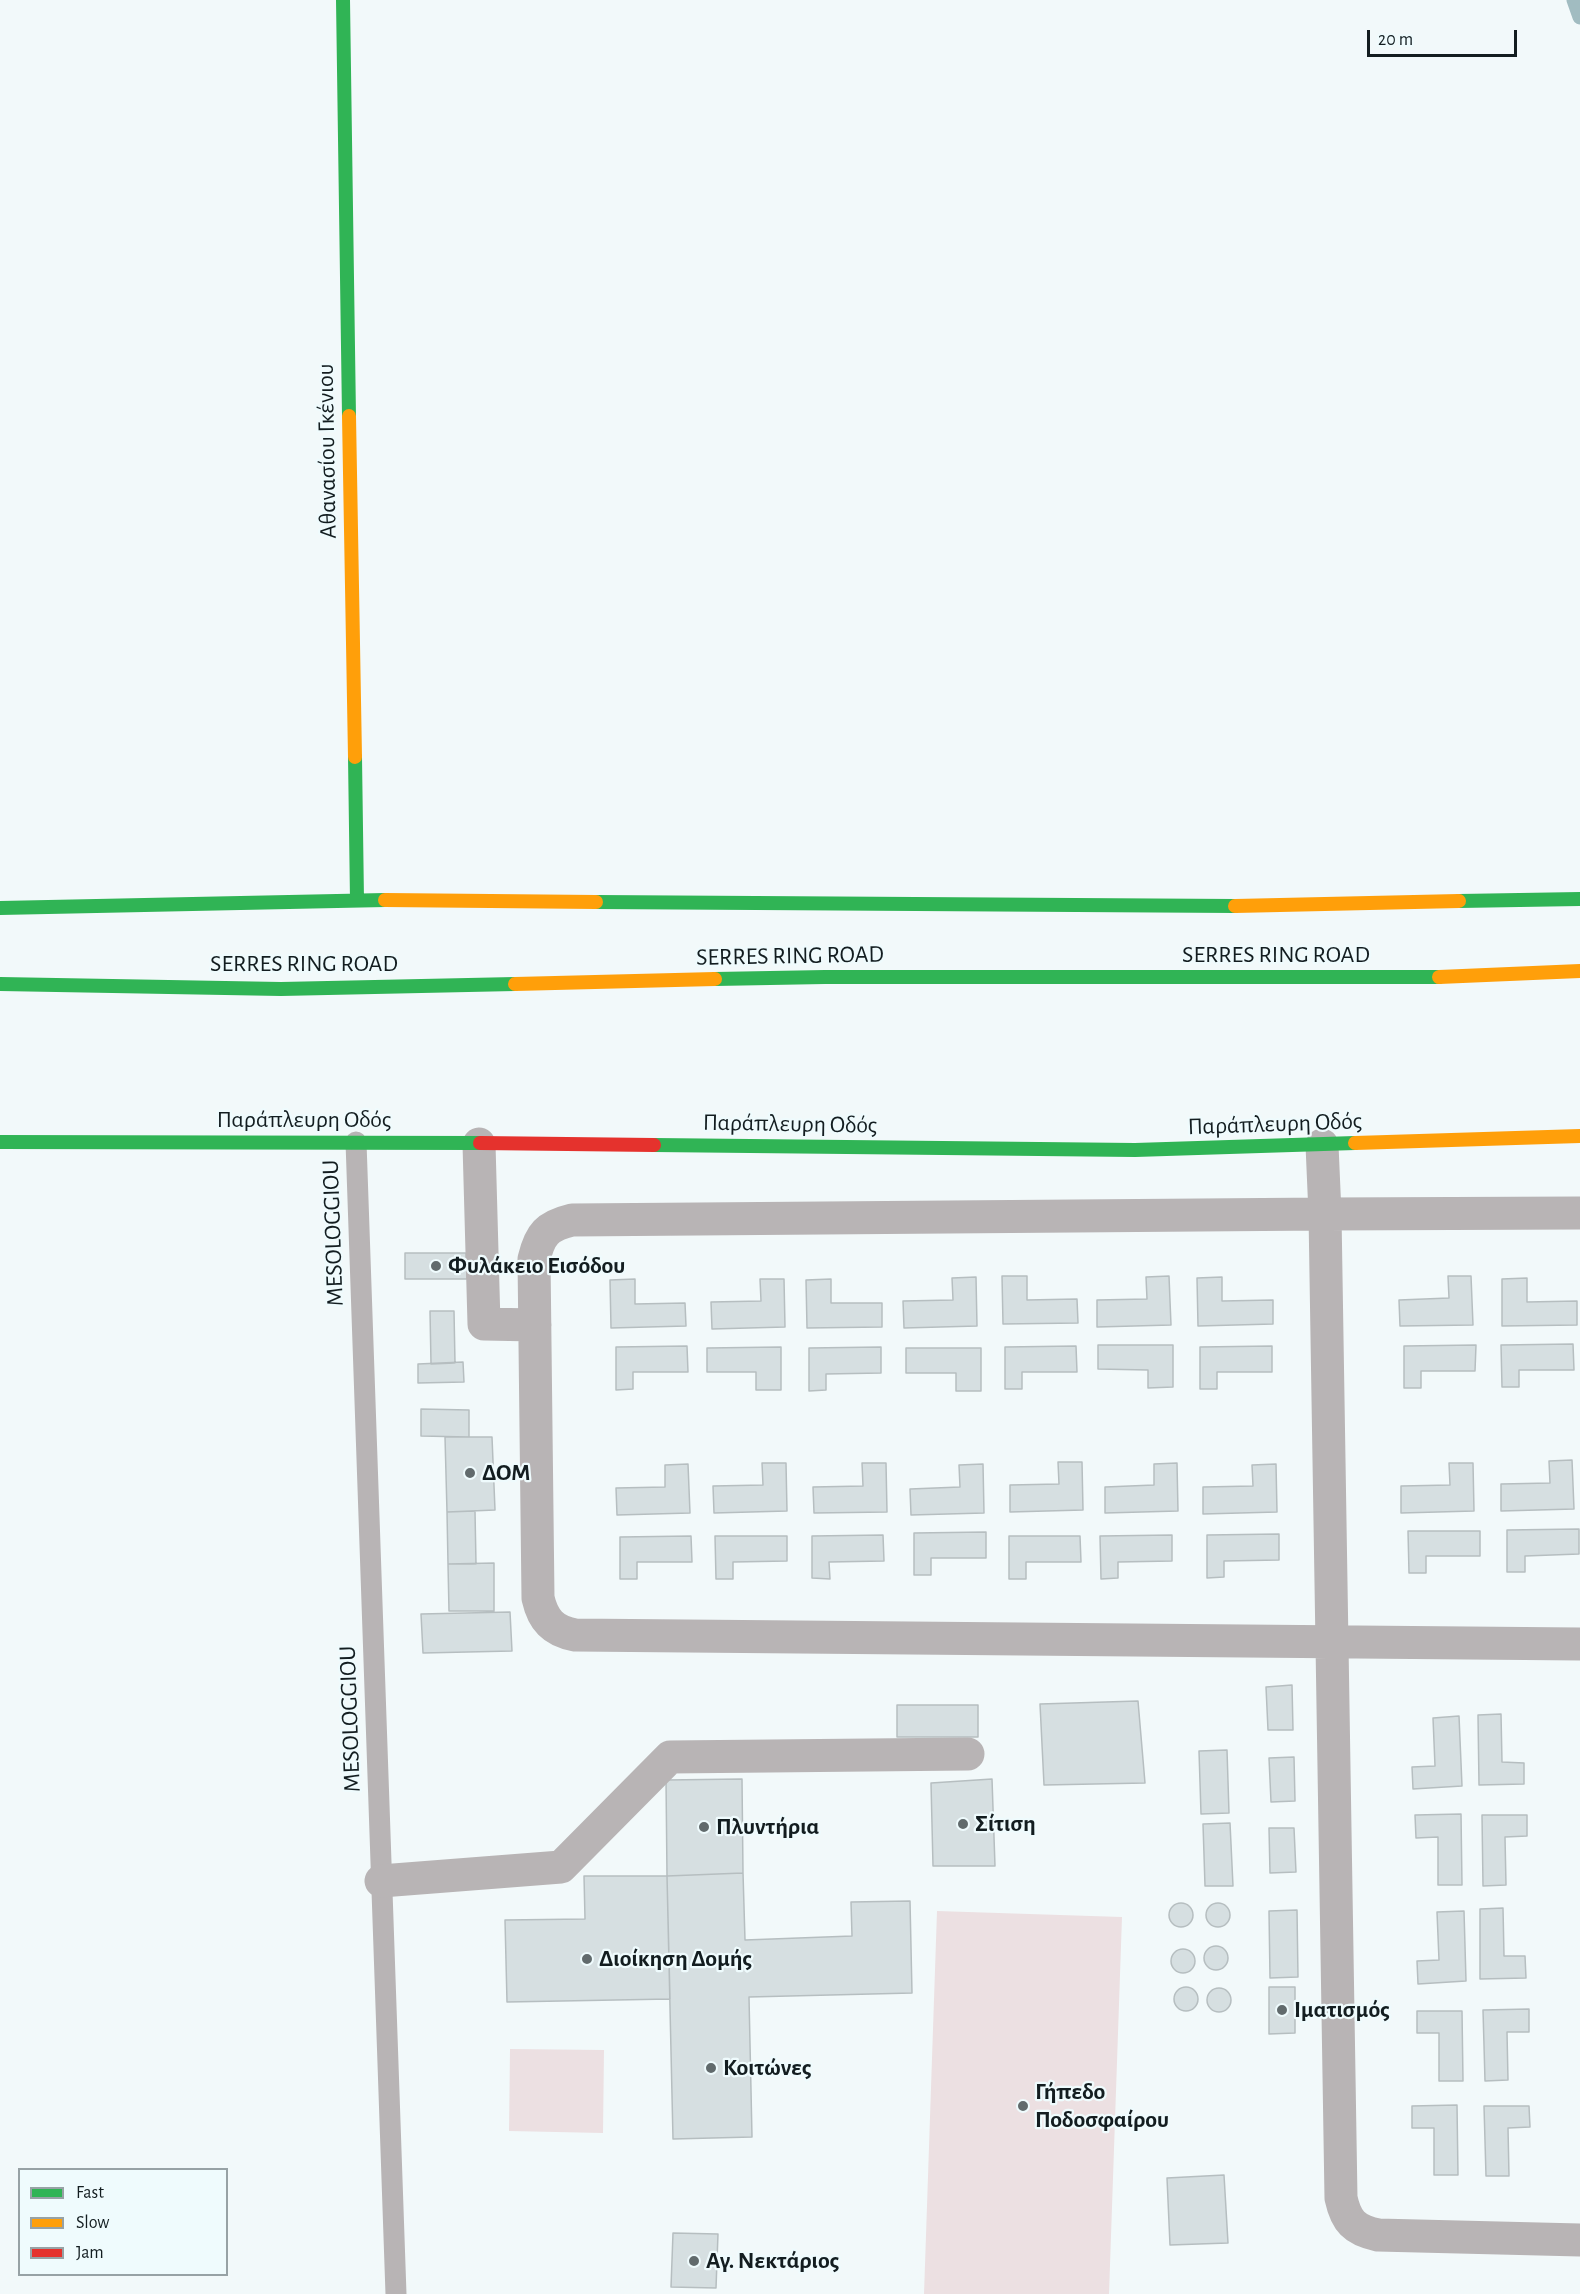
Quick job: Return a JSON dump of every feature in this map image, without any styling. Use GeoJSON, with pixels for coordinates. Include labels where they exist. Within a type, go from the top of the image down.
{"type":"FeatureCollection","features":[{"type":"Feature","properties":{"kind":"street","name":"Αθανασίου Γκένιου"},"geometry":{"type":"LineString","coordinates":[[343,0],[357,900]]}},
{"type":"Feature","properties":{"kind":"street"},"geometry":{"type":"LineString","coordinates":[[0,908],[357,900],[1240,906],[1580,899]]}},
{"type":"Feature","properties":{"kind":"street","name":"SERRES RING ROAD"},"geometry":{"type":"LineString","coordinates":[[0,984],[281,989],[825,977],[1402,978],[1580,971]]}},
{"type":"Feature","properties":{"kind":"street","name":"Παράπλευρη Οδός"},"geometry":{"type":"LineString","coordinates":[[0,1142],[356,1142],[1135,1150],[1580,1136]]}},
{"type":"Feature","properties":{"kind":"street"},"geometry":{"type":"LineString","coordinates":[[479,1144],[484,1324],[535,1325]]}},
{"type":"Feature","properties":{"kind":"street"},"geometry":{"type":"LineString","coordinates":[[1322,1145],[1341,2198],[1344,2212],[1352,2224],[1364,2232],[1378,2235],[1580,2240]]}},
{"type":"Feature","properties":{"kind":"street"},"geometry":{"type":"LineString","coordinates":[[1580,1212],[572,1220],[558,1224],[545,1232],[538,1244],[534,1259],[538,1598],[541,1612],[549,1624],[562,1632],[599,1635],[1580,1644]]}},
{"type":"Feature","properties":{"kind":"street"},"geometry":{"type":"LineString","coordinates":[[381,1881],[561,1868],[670,1757],[968,1754]]}},
{"type":"Feature","properties":{"kind":"lane","name":"MESOLOGGIOU"},"geometry":{"type":"LineString","coordinates":[[356,1142],[396,2294]]}},
{"type":"Feature","properties":{"kind":"shaded area","name":"Γήπεδο Ποδοσφαίρου"},"geometry":{"type":"Polygon","coordinates":[[[937,1911],[1122,1917],[1109,2294],[924,2294],[937,1911]]]}},
{"type":"Feature","properties":{"kind":"shaded area"},"geometry":{"type":"Polygon","coordinates":[[[510,2049],[604,2050],[603,2133],[509,2131],[510,2049]]]}},
{"type":"Feature","properties":{"kind":"building","name":"Φυλάκειο Εισόδου"},"geometry":{"type":"Polygon","coordinates":[[[405,1253],[466,1253],[467,1279],[405,1279],[405,1253]]]}},
{"type":"Feature","properties":{"kind":"building"},"geometry":{"type":"Polygon","coordinates":[[[1002,1276],[1027,1276],[1027,1300],[1077,1299],[1078,1323],[1003,1324],[1002,1276]]]}},
{"type":"Feature","properties":{"kind":"building"},"geometry":{"type":"Polygon","coordinates":[[[1169,1276],[1171,1325],[1097,1327],[1097,1300],[1147,1299],[1146,1277],[1169,1276]]]}},
{"type":"Feature","properties":{"kind":"building"},"geometry":{"type":"Polygon","coordinates":[[[1448,1276],[1471,1276],[1473,1325],[1400,1326],[1399,1300],[1449,1298],[1448,1276]]]}},
{"type":"Feature","properties":{"kind":"building"},"geometry":{"type":"Polygon","coordinates":[[[976,1277],[977,1326],[904,1328],[903,1301],[953,1300],[952,1278],[976,1277]]]}},
{"type":"Feature","properties":{"kind":"building"},"geometry":{"type":"Polygon","coordinates":[[[1222,1277],[1222,1301],[1273,1300],[1273,1324],[1198,1326],[1197,1278],[1222,1277]]]}},
{"type":"Feature","properties":{"kind":"building"},"geometry":{"type":"Polygon","coordinates":[[[1527,1278],[1527,1302],[1577,1301],[1577,1325],[1502,1326],[1502,1279],[1527,1278]]]}},
{"type":"Feature","properties":{"kind":"building"},"geometry":{"type":"Polygon","coordinates":[[[635,1279],[635,1304],[685,1303],[686,1326],[611,1328],[610,1280],[635,1279]]]}},
{"type":"Feature","properties":{"kind":"building"},"geometry":{"type":"Polygon","coordinates":[[[760,1279],[784,1279],[785,1327],[712,1329],[711,1302],[761,1301],[760,1279]]]}},
{"type":"Feature","properties":{"kind":"building"},"geometry":{"type":"Polygon","coordinates":[[[831,1279],[831,1303],[882,1303],[882,1327],[807,1328],[806,1280],[831,1279]]]}},
{"type":"Feature","properties":{"kind":"building"},"geometry":{"type":"Polygon","coordinates":[[[430,1311],[454,1311],[455,1363],[431,1364],[430,1311]]]}},
{"type":"Feature","properties":{"kind":"building"},"geometry":{"type":"Polygon","coordinates":[[[1573,1344],[1574,1370],[1519,1370],[1519,1387],[1502,1387],[1501,1345],[1573,1344]]]}},
{"type":"Feature","properties":{"kind":"building"},"geometry":{"type":"Polygon","coordinates":[[[1098,1345],[1173,1345],[1173,1387],[1148,1388],[1148,1370],[1098,1369],[1098,1345]]]}},
{"type":"Feature","properties":{"kind":"building"},"geometry":{"type":"Polygon","coordinates":[[[1476,1345],[1475,1371],[1421,1371],[1421,1388],[1404,1388],[1404,1346],[1476,1345]]]}},
{"type":"Feature","properties":{"kind":"building"},"geometry":{"type":"Polygon","coordinates":[[[687,1346],[688,1372],[633,1372],[633,1389],[616,1390],[616,1347],[687,1346]]]}},
{"type":"Feature","properties":{"kind":"building"},"geometry":{"type":"Polygon","coordinates":[[[1076,1346],[1077,1372],[1022,1372],[1022,1389],[1005,1389],[1005,1347],[1076,1346]]]}},
{"type":"Feature","properties":{"kind":"building"},"geometry":{"type":"Polygon","coordinates":[[[1272,1346],[1272,1372],[1217,1372],[1217,1389],[1200,1389],[1200,1347],[1272,1346]]]}},
{"type":"Feature","properties":{"kind":"building"},"geometry":{"type":"Polygon","coordinates":[[[781,1347],[781,1390],[756,1390],[756,1372],[707,1372],[707,1348],[781,1347]]]}},
{"type":"Feature","properties":{"kind":"building"},"geometry":{"type":"Polygon","coordinates":[[[881,1347],[881,1373],[826,1374],[826,1390],[809,1391],[809,1348],[881,1347]]]}},
{"type":"Feature","properties":{"kind":"building"},"geometry":{"type":"Polygon","coordinates":[[[906,1348],[981,1348],[981,1391],[956,1391],[956,1373],[906,1373],[906,1348]]]}},
{"type":"Feature","properties":{"kind":"building"},"geometry":{"type":"Polygon","coordinates":[[[463,1362],[464,1382],[418,1383],[418,1364],[463,1362]]]}},
{"type":"Feature","properties":{"kind":"building"},"geometry":{"type":"Polygon","coordinates":[[[421,1409],[469,1410],[469,1437],[421,1436],[421,1409]]]}},
{"type":"Feature","properties":{"kind":"building","name":"ΔΟΜ"},"geometry":{"type":"Polygon","coordinates":[[[445,1437],[492,1437],[495,1510],[447,1512],[445,1437]]]}},
{"type":"Feature","properties":{"kind":"building"},"geometry":{"type":"Polygon","coordinates":[[[1572,1460],[1574,1509],[1501,1511],[1501,1484],[1550,1483],[1549,1461],[1572,1460]]]}},
{"type":"Feature","properties":{"kind":"building"},"geometry":{"type":"Polygon","coordinates":[[[1058,1462],[1082,1462],[1083,1510],[1010,1512],[1010,1485],[1059,1484],[1058,1462]]]}},
{"type":"Feature","properties":{"kind":"building"},"geometry":{"type":"Polygon","coordinates":[[[762,1463],[786,1463],[787,1511],[714,1513],[713,1486],[763,1485],[762,1463]]]}},
{"type":"Feature","properties":{"kind":"building"},"geometry":{"type":"Polygon","coordinates":[[[862,1463],[886,1463],[887,1512],[814,1513],[813,1487],[863,1486],[862,1463]]]}},
{"type":"Feature","properties":{"kind":"building"},"geometry":{"type":"Polygon","coordinates":[[[1177,1463],[1178,1511],[1105,1513],[1105,1487],[1154,1485],[1154,1464],[1177,1463]]]}},
{"type":"Feature","properties":{"kind":"building"},"geometry":{"type":"Polygon","coordinates":[[[1449,1463],[1473,1463],[1474,1511],[1401,1513],[1401,1486],[1450,1485],[1449,1463]]]}},
{"type":"Feature","properties":{"kind":"building"},"geometry":{"type":"Polygon","coordinates":[[[688,1464],[690,1513],[617,1515],[616,1488],[665,1487],[665,1465],[688,1464]]]}},
{"type":"Feature","properties":{"kind":"building"},"geometry":{"type":"Polygon","coordinates":[[[983,1464],[984,1513],[911,1515],[910,1489],[960,1487],[959,1465],[983,1464]]]}},
{"type":"Feature","properties":{"kind":"building"},"geometry":{"type":"Polygon","coordinates":[[[1276,1464],[1277,1512],[1203,1514],[1203,1487],[1253,1486],[1252,1465],[1276,1464]]]}},
{"type":"Feature","properties":{"kind":"building"},"geometry":{"type":"Polygon","coordinates":[[[475,1511],[476,1564],[448,1564],[447,1512],[475,1511]]]}},
{"type":"Feature","properties":{"kind":"building"},"geometry":{"type":"Polygon","coordinates":[[[1579,1529],[1579,1554],[1525,1556],[1525,1572],[1507,1572],[1507,1530],[1579,1529]]]}},
{"type":"Feature","properties":{"kind":"building"},"geometry":{"type":"Polygon","coordinates":[[[1408,1531],[1480,1531],[1480,1556],[1426,1556],[1426,1573],[1409,1573],[1408,1531]]]}},
{"type":"Feature","properties":{"kind":"building"},"geometry":{"type":"Polygon","coordinates":[[[986,1532],[986,1558],[931,1558],[931,1575],[914,1575],[914,1533],[986,1532]]]}},
{"type":"Feature","properties":{"kind":"building"},"geometry":{"type":"Polygon","coordinates":[[[1279,1534],[1279,1560],[1224,1561],[1224,1577],[1207,1578],[1207,1535],[1279,1534]]]}},
{"type":"Feature","properties":{"kind":"building"},"geometry":{"type":"Polygon","coordinates":[[[883,1535],[884,1561],[829,1562],[830,1579],[812,1578],[812,1536],[883,1535]]]}},
{"type":"Feature","properties":{"kind":"building"},"geometry":{"type":"Polygon","coordinates":[[[1172,1535],[1172,1561],[1118,1562],[1118,1578],[1101,1579],[1100,1536],[1172,1535]]]}},
{"type":"Feature","properties":{"kind":"building"},"geometry":{"type":"Polygon","coordinates":[[[691,1536],[692,1562],[637,1562],[637,1579],[620,1579],[620,1537],[691,1536]]]}},
{"type":"Feature","properties":{"kind":"building"},"geometry":{"type":"Polygon","coordinates":[[[715,1536],[787,1536],[787,1561],[733,1562],[733,1579],[716,1579],[715,1536]]]}},
{"type":"Feature","properties":{"kind":"building"},"geometry":{"type":"Polygon","coordinates":[[[1009,1536],[1080,1536],[1081,1562],[1026,1562],[1026,1579],[1009,1579],[1009,1536]]]}},
{"type":"Feature","properties":{"kind":"building"},"geometry":{"type":"Polygon","coordinates":[[[494,1563],[494,1611],[449,1611],[448,1564],[494,1563]]]}},
{"type":"Feature","properties":{"kind":"building"},"geometry":{"type":"Polygon","coordinates":[[[510,1612],[512,1651],[423,1653],[421,1614],[510,1612]]]}},
{"type":"Feature","properties":{"kind":"building"},"geometry":{"type":"Polygon","coordinates":[[[1292,1685],[1293,1730],[1268,1730],[1266,1687],[1292,1685]]]}},
{"type":"Feature","properties":{"kind":"building"},"geometry":{"type":"Polygon","coordinates":[[[1138,1701],[1145,1783],[1044,1785],[1040,1704],[1138,1701]]]}},
{"type":"Feature","properties":{"kind":"building"},"geometry":{"type":"Polygon","coordinates":[[[897,1705],[978,1705],[978,1737],[897,1737],[897,1705]]]}},
{"type":"Feature","properties":{"kind":"building"},"geometry":{"type":"Polygon","coordinates":[[[1501,1714],[1502,1762],[1524,1763],[1524,1784],[1479,1785],[1478,1715],[1501,1714]]]}},
{"type":"Feature","properties":{"kind":"building"},"geometry":{"type":"Polygon","coordinates":[[[1459,1716],[1462,1786],[1413,1789],[1412,1767],[1435,1766],[1433,1718],[1459,1716]]]}},
{"type":"Feature","properties":{"kind":"building"},"geometry":{"type":"Polygon","coordinates":[[[1227,1750],[1229,1813],[1201,1814],[1199,1751],[1227,1750]]]}},
{"type":"Feature","properties":{"kind":"building"},"geometry":{"type":"Polygon","coordinates":[[[1294,1757],[1295,1801],[1271,1802],[1269,1758],[1294,1757]]]}},
{"type":"Feature","properties":{"kind":"building","name":"Πλυντήρια"},"geometry":{"type":"Polygon","coordinates":[[[742,1779],[743,1873],[667,1876],[666,1780],[742,1779]]]}},
{"type":"Feature","properties":{"kind":"building","name":"Σίτιση"},"geometry":{"type":"Polygon","coordinates":[[[992,1779],[995,1866],[933,1866],[931,1783],[992,1779]]]}},
{"type":"Feature","properties":{"kind":"building"},"geometry":{"type":"Polygon","coordinates":[[[1461,1814],[1462,1885],[1438,1885],[1438,1837],[1416,1838],[1415,1815],[1461,1814]]]}},
{"type":"Feature","properties":{"kind":"building"},"geometry":{"type":"Polygon","coordinates":[[[1482,1815],[1527,1815],[1527,1836],[1505,1837],[1506,1885],[1483,1886],[1482,1815]]]}},
{"type":"Feature","properties":{"kind":"building"},"geometry":{"type":"Polygon","coordinates":[[[1230,1823],[1233,1886],[1205,1886],[1203,1824],[1230,1823]]]}},
{"type":"Feature","properties":{"kind":"building"},"geometry":{"type":"Polygon","coordinates":[[[1269,1828],[1294,1828],[1296,1872],[1270,1873],[1269,1828]]]}},
{"type":"Feature","properties":{"kind":"building","name":"Κοιτώνες"},"geometry":{"type":"Polygon","coordinates":[[[743,1873],[745,1940],[852,1936],[851,1902],[910,1901],[912,1993],[749,1997],[752,2137],[673,2139],[667,1876],[743,1873]]]}},
{"type":"Feature","properties":{"kind":"building","name":"Διοίκηση Δομής"},"geometry":{"type":"Polygon","coordinates":[[[584,1876],[667,1876],[670,1999],[507,2002],[505,1920],[585,1919],[584,1876]]]}},
{"type":"Feature","properties":{"kind":"building"},"geometry":{"type":"Polygon","coordinates":[[[1181,1903],[1190,1906],[1193,1915],[1190,1924],[1181,1927],[1172,1924],[1169,1915],[1172,1906],[1181,1903]]]}},
{"type":"Feature","properties":{"kind":"building"},"geometry":{"type":"Polygon","coordinates":[[[1218,1903],[1227,1906],[1230,1915],[1227,1924],[1218,1927],[1209,1924],[1206,1915],[1209,1906],[1218,1903]]]}},
{"type":"Feature","properties":{"kind":"building"},"geometry":{"type":"Polygon","coordinates":[[[1503,1908],[1504,1956],[1525,1956],[1526,1978],[1480,1979],[1480,1909],[1503,1908]]]}},
{"type":"Feature","properties":{"kind":"building"},"geometry":{"type":"Polygon","coordinates":[[[1297,1910],[1298,1977],[1270,1978],[1269,1911],[1297,1910]]]}},
{"type":"Feature","properties":{"kind":"building"},"geometry":{"type":"Polygon","coordinates":[[[1464,1911],[1466,1981],[1418,1984],[1417,1961],[1439,1960],[1437,1912],[1464,1911]]]}},
{"type":"Feature","properties":{"kind":"building"},"geometry":{"type":"Polygon","coordinates":[[[1216,1946],[1225,1949],[1228,1958],[1225,1967],[1216,1970],[1207,1967],[1204,1958],[1207,1949],[1216,1946]]]}},
{"type":"Feature","properties":{"kind":"building"},"geometry":{"type":"Polygon","coordinates":[[[1183,1949],[1192,1952],[1195,1961],[1192,1970],[1183,1973],[1174,1970],[1171,1961],[1174,1952],[1183,1949]]]}},
{"type":"Feature","properties":{"kind":"building"},"geometry":{"type":"Polygon","coordinates":[[[1186,1987],[1195,1990],[1198,1999],[1195,2008],[1186,2011],[1177,2008],[1174,1999],[1177,1990],[1186,1987]]]}},
{"type":"Feature","properties":{"kind":"building","name":"Ιματισμός"},"geometry":{"type":"Polygon","coordinates":[[[1269,1987],[1295,1987],[1295,2033],[1269,2034],[1269,1987]]]}},
{"type":"Feature","properties":{"kind":"building"},"geometry":{"type":"Polygon","coordinates":[[[1219,1988],[1228,1991],[1231,2000],[1228,2009],[1219,2012],[1210,2009],[1207,2000],[1210,1991],[1219,1988]]]}},
{"type":"Feature","properties":{"kind":"building"},"geometry":{"type":"Polygon","coordinates":[[[1529,2009],[1529,2032],[1507,2032],[1508,2080],[1485,2081],[1483,2010],[1529,2009]]]}},
{"type":"Feature","properties":{"kind":"building"},"geometry":{"type":"Polygon","coordinates":[[[1417,2011],[1462,2011],[1463,2081],[1439,2081],[1439,2033],[1417,2033],[1417,2011]]]}},
{"type":"Feature","properties":{"kind":"building"},"geometry":{"type":"Polygon","coordinates":[[[1457,2105],[1458,2175],[1434,2175],[1434,2128],[1412,2128],[1412,2106],[1457,2105]]]}},
{"type":"Feature","properties":{"kind":"building"},"geometry":{"type":"Polygon","coordinates":[[[1484,2106],[1529,2106],[1530,2127],[1508,2128],[1509,2176],[1486,2176],[1484,2106]]]}},
{"type":"Feature","properties":{"kind":"building"},"geometry":{"type":"Polygon","coordinates":[[[1224,2175],[1228,2243],[1170,2245],[1167,2178],[1224,2175]]]}},
{"type":"Feature","properties":{"kind":"building","name":"Αγ. Νεκτάριος"},"geometry":{"type":"Polygon","coordinates":[[[673,2233],[718,2234],[716,2288],[671,2287],[673,2233]]]}},
{"type":"Feature","properties":{"kind":"waterway"},"geometry":{"type":"LineString","coordinates":[[1574,0],[1580,17]]}},
{"type":"Feature","properties":{"kind":"traffic: fast"},"geometry":{"type":"LineString","coordinates":[[343,0],[349,416]]}},
{"type":"Feature","properties":{"kind":"traffic: fast"},"geometry":{"type":"LineString","coordinates":[[355,757],[357,900]]}},
{"type":"Feature","properties":{"kind":"traffic: fast"},"geometry":{"type":"LineString","coordinates":[[1459,901],[1580,899]]}},
{"type":"Feature","properties":{"kind":"traffic: fast"},"geometry":{"type":"LineString","coordinates":[[0,908],[385,900]]}},
{"type":"Feature","properties":{"kind":"traffic: fast"},"geometry":{"type":"LineString","coordinates":[[596,902],[1235,906]]}},
{"type":"Feature","properties":{"kind":"traffic: fast"},"geometry":{"type":"LineString","coordinates":[[715,979],[1439,977]]}},
{"type":"Feature","properties":{"kind":"traffic: fast"},"geometry":{"type":"LineString","coordinates":[[0,984],[281,989],[515,984]]}},
{"type":"Feature","properties":{"kind":"traffic: fast"},"geometry":{"type":"LineString","coordinates":[[0,1142],[480,1143]]}},
{"type":"Feature","properties":{"kind":"traffic: fast"},"geometry":{"type":"LineString","coordinates":[[654,1145],[1135,1150],[1355,1143]]}},
{"type":"Feature","properties":{"kind":"traffic: slow"},"geometry":{"type":"LineString","coordinates":[[349,416],[355,757]]}},
{"type":"Feature","properties":{"kind":"traffic: slow"},"geometry":{"type":"LineString","coordinates":[[385,900],[596,902]]}},
{"type":"Feature","properties":{"kind":"traffic: slow"},"geometry":{"type":"LineString","coordinates":[[1235,906],[1459,901]]}},
{"type":"Feature","properties":{"kind":"traffic: slow"},"geometry":{"type":"LineString","coordinates":[[1439,977],[1580,971]]}},
{"type":"Feature","properties":{"kind":"traffic: slow"},"geometry":{"type":"LineString","coordinates":[[515,984],[715,979]]}},
{"type":"Feature","properties":{"kind":"traffic: slow"},"geometry":{"type":"LineString","coordinates":[[1355,1143],[1580,1136]]}},
{"type":"Feature","properties":{"kind":"traffic: jam"},"geometry":{"type":"LineString","coordinates":[[480,1143],[654,1145]]}},
{"type":"Feature","properties":{"kind":"place","name":"Φυλάκειο Εισόδου"},"geometry":{"type":"Point","coordinates":[436,1266]}},
{"type":"Feature","properties":{"kind":"place","name":"ΔΟΜ"},"geometry":{"type":"Point","coordinates":[470,1473]}},
{"type":"Feature","properties":{"kind":"place","name":"Σίτιση"},"geometry":{"type":"Point","coordinates":[963,1824]}},
{"type":"Feature","properties":{"kind":"place","name":"Πλυντήρια"},"geometry":{"type":"Point","coordinates":[704,1827]}},
{"type":"Feature","properties":{"kind":"place","name":"Διοίκηση Δομής"},"geometry":{"type":"Point","coordinates":[587,1959]}},
{"type":"Feature","properties":{"kind":"place","name":"Ιματισμός"},"geometry":{"type":"Point","coordinates":[1282,2010]}},
{"type":"Feature","properties":{"kind":"place","name":"Κοιτώνες"},"geometry":{"type":"Point","coordinates":[711,2068]}},
{"type":"Feature","properties":{"kind":"place","name":"Γήπεδο Ποδοσφαίρου"},"geometry":{"type":"Point","coordinates":[1023,2106]}},
{"type":"Feature","properties":{"kind":"place","name":"Αγ. Νεκτάριος"},"geometry":{"type":"Point","coordinates":[694,2261]}}]}
